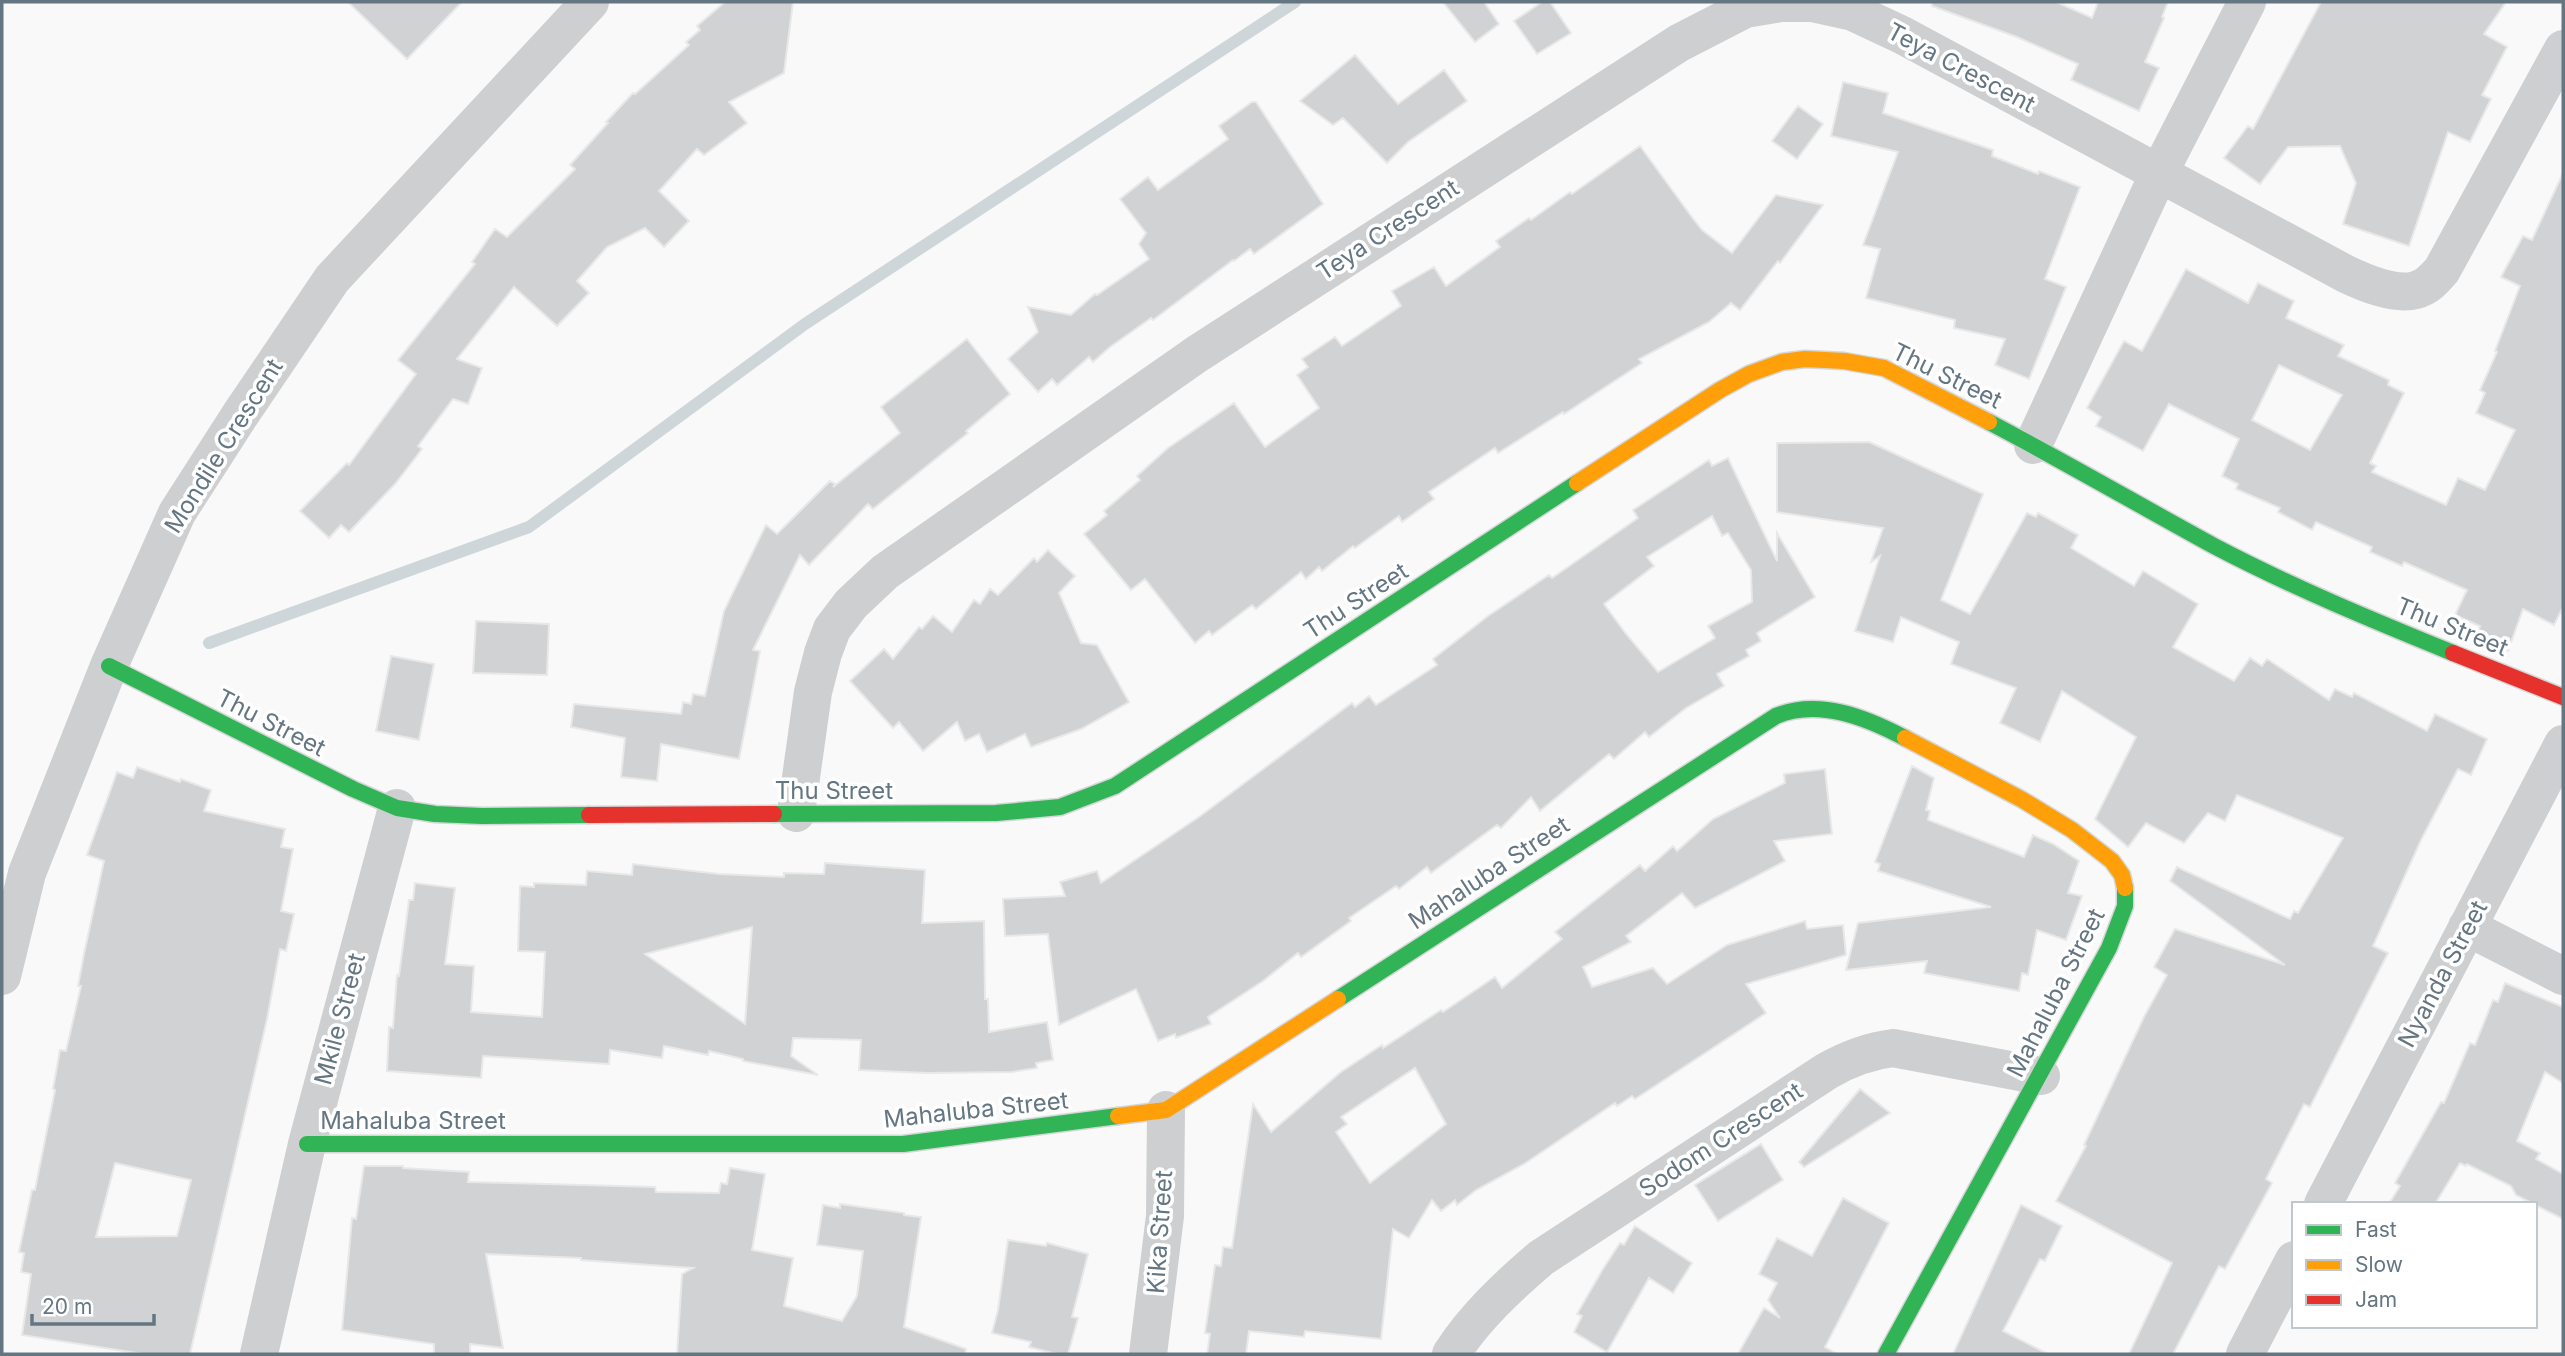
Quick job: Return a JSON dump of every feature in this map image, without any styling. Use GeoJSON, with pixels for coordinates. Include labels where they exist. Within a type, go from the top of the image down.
{"type":"FeatureCollection","features":[{"type":"Feature","properties":{"kind":"street","name":"Mondile Crescent"},"geometry":{"type":"LineString","coordinates":[[2,976],[27,873],[109,666],[177,513],[332,279],[590,2]]}},
{"type":"Feature","properties":{"kind":"street"},"geometry":{"type":"LineString","coordinates":[[2033,445],[2159,173],[2247,2]]}},
{"type":"Feature","properties":{"kind":"street","name":"Teya Crescent"},"geometry":{"type":"LineString","coordinates":[[796,813],[813,692],[823,653],[832,629],[852,604],[885,572],[1197,354],[1679,43],[1745,9],[1782,3],[1811,3],[1853,12],[1902,35],[2346,274],[2368,284],[2415,291],[2430,284],[2442,270],[2563,50]]}},
{"type":"Feature","properties":{"kind":"street","name":"Thu Street"},"geometry":{"type":"LineString","coordinates":[[109,666],[328,777],[397,808],[482,816],[996,813],[1060,807],[1115,786],[1693,407],[1749,374],[1782,362],[1805,359],[1844,361],[1884,368],[2283,580],[2563,696]]}},
{"type":"Feature","properties":{"kind":"street","name":"Mahaluba Street"},"geometry":{"type":"LineString","coordinates":[[307,1144],[903,1144],[1166,1110],[1742,737],[1788,712],[1823,709],[1856,716],[1884,728],[1993,785],[2098,848],[2114,862],[2123,877],[2126,904],[2119,923],[2041,1076],[1886,1354]]}},
{"type":"Feature","properties":{"kind":"street","name":"Nyanda Street"},"geometry":{"type":"LineString","coordinates":[[2324,1202],[2563,744]]}},
{"type":"Feature","properties":{"kind":"street","name":"Mkile Street"},"geometry":{"type":"LineString","coordinates":[[259,1354],[307,1144],[397,808]]}},
{"type":"Feature","properties":{"kind":"street"},"geometry":{"type":"LineString","coordinates":[[2467,927],[2563,976]]}},
{"type":"Feature","properties":{"kind":"street","name":"Sodom Crescent"},"geometry":{"type":"LineString","coordinates":[[1451,1354],[1481,1315],[1509,1285],[1541,1258],[1850,1058],[1893,1048],[2041,1076]]}},
{"type":"Feature","properties":{"kind":"street","name":"Kika Street"},"geometry":{"type":"LineString","coordinates":[[1148,1354],[1165,1216],[1166,1110]]}},
{"type":"Feature","properties":{"kind":"street"},"geometry":{"type":"LineString","coordinates":[[2245,1354],[2292,1265]]}},
{"type":"Feature","properties":{"kind":"building"},"geometry":{"type":"Polygon","coordinates":[[[348,2],[462,2],[407,59],[348,2]]]}},
{"type":"Feature","properties":{"kind":"building"},"geometry":{"type":"Polygon","coordinates":[[[725,2],[793,2],[784,73],[729,102],[747,123],[704,155],[697,149],[659,191],[689,221],[664,247],[645,228],[607,247],[577,281],[589,293],[557,326],[514,287],[457,359],[482,368],[468,404],[453,399],[418,446],[422,449],[395,484],[349,532],[341,525],[329,538],[300,511],[347,463],[349,465],[416,374],[398,360],[475,264],[472,262],[495,229],[507,237],[575,169],[570,165],[608,123],[606,122],[633,93],[689,45],[686,42],[700,30],[697,26],[725,2]]]}},
{"type":"Feature","properties":{"kind":"building"},"geometry":{"type":"Polygon","coordinates":[[[1443,2],[1484,2],[1499,24],[1475,42],[1443,2]]]}},
{"type":"Feature","properties":{"kind":"building"},"geometry":{"type":"Polygon","coordinates":[[[1542,2],[1550,2],[1571,33],[1537,54],[1514,21],[1542,2]]]}},
{"type":"Feature","properties":{"kind":"building"},"geometry":{"type":"Polygon","coordinates":[[[1932,2],[2056,2],[2092,18],[2098,2],[2168,2],[2145,62],[2159,68],[2139,111],[2071,80],[2078,64],[2017,37],[1932,6],[1932,2]]]}},
{"type":"Feature","properties":{"kind":"building"},"geometry":{"type":"Polygon","coordinates":[[[2321,2],[2506,2],[2484,34],[2507,47],[2482,95],[2491,99],[2470,142],[2448,132],[2409,246],[2343,224],[2356,183],[2340,146],[2288,147],[2260,184],[2224,158],[2248,126],[2253,129],[2321,2]]]}},
{"type":"Feature","properties":{"kind":"building"},"geometry":{"type":"Polygon","coordinates":[[[1355,55],[1398,104],[1444,70],[1467,101],[1408,142],[1387,163],[1343,118],[1333,125],[1300,101],[1355,55]]]}},
{"type":"Feature","properties":{"kind":"building"},"geometry":{"type":"Polygon","coordinates":[[[1843,82],[1888,93],[1883,113],[1993,150],[1992,156],[2080,187],[2045,279],[2066,287],[2029,379],[1995,365],[2005,339],[1954,328],[1955,320],[1866,298],[1880,249],[1863,245],[1898,152],[1831,136],[1843,82]]]}},
{"type":"Feature","properties":{"kind":"building"},"geometry":{"type":"Polygon","coordinates":[[[1252,102],[1256,102],[1323,204],[1254,254],[1250,249],[1233,260],[1153,320],[1151,318],[1110,347],[1093,362],[1089,357],[1057,385],[1052,379],[1038,392],[1008,359],[1038,332],[1028,307],[1071,315],[1095,294],[1149,259],[1139,244],[1146,233],[1120,199],[1148,177],[1158,190],[1228,139],[1219,126],[1252,102]]]}},
{"type":"Feature","properties":{"kind":"building"},"geometry":{"type":"Polygon","coordinates":[[[1798,106],[1823,124],[1797,159],[1772,141],[1798,106]]]}},
{"type":"Feature","properties":{"kind":"building"},"geometry":{"type":"Polygon","coordinates":[[[1640,146],[1702,230],[1732,253],[1776,195],[1823,205],[1780,263],[1778,261],[1740,310],[1731,303],[1709,322],[1639,359],[1642,363],[1564,414],[1563,412],[1498,453],[1495,448],[1429,492],[1434,499],[1402,522],[1399,516],[1355,548],[1353,546],[1322,571],[1319,567],[1306,579],[1301,572],[1256,609],[1252,605],[1212,635],[1209,631],[1195,643],[1145,579],[1131,590],[1084,534],[1107,515],[1104,511],[1140,480],[1137,476],[1168,448],[1234,403],[1265,447],[1319,408],[1297,375],[1308,367],[1302,359],[1335,337],[1342,346],[1401,306],[1392,291],[1434,267],[1446,286],[1500,247],[1496,241],[1570,192],[1572,194],[1640,146]]]}},
{"type":"Feature","properties":{"kind":"building"},"geometry":{"type":"Polygon","coordinates":[[[2563,173],[2563,607],[2554,625],[2523,609],[2508,651],[2476,638],[2480,626],[2455,615],[2467,590],[2404,562],[2402,566],[2370,552],[2372,547],[2316,522],[2312,530],[2278,512],[2280,508],[2236,489],[2238,484],[2222,476],[2239,439],[2169,404],[2143,451],[2096,426],[2101,417],[2087,408],[2124,341],[2142,351],[2186,269],[2248,303],[2258,283],[2294,301],[2286,318],[2344,345],[2338,356],[2389,380],[2388,385],[2404,393],[2370,463],[2376,466],[2372,472],[2446,505],[2458,478],[2485,490],[2515,430],[2476,413],[2485,393],[2480,390],[2497,352],[2495,351],[2520,286],[2501,277],[2523,236],[2532,240],[2563,173]],[[2279,365],[2252,420],[2310,450],[2342,395],[2279,365]]]}},
{"type":"Feature","properties":{"kind":"building"},"geometry":{"type":"Polygon","coordinates":[[[967,339],[1010,394],[966,431],[968,433],[873,509],[868,504],[809,565],[800,555],[753,650],[760,651],[739,759],[661,744],[657,781],[621,777],[625,738],[571,727],[574,704],[681,714],[683,702],[691,704],[693,694],[705,696],[724,611],[766,525],[777,534],[830,481],[835,484],[833,487],[900,433],[881,407],[967,339]]]}},
{"type":"Feature","properties":{"kind":"building"},"geometry":{"type":"Polygon","coordinates":[[[1869,442],[1983,494],[1941,600],[1970,614],[2027,513],[2036,517],[2038,513],[2078,535],[2071,548],[2134,586],[2143,571],[2198,604],[2173,647],[2234,681],[2250,658],[2262,666],[2267,659],[2329,700],[2335,689],[2352,697],[2354,693],[2427,731],[2435,714],[2487,739],[2471,775],[2458,769],[2421,840],[2373,946],[2388,953],[2310,1107],[2304,1104],[2266,1179],[2272,1183],[2225,1269],[2219,1266],[2173,1354],[2129,1354],[2172,1263],[2056,1201],[2086,1146],[2084,1145],[2144,1017],[2167,975],[2154,967],[2175,929],[2285,965],[2170,881],[2177,867],[2290,919],[2294,911],[2298,913],[2343,838],[2237,795],[2225,821],[2208,813],[2184,843],[2146,823],[2128,847],[2095,819],[2136,737],[2062,691],[2040,742],[2000,723],[2016,688],[1951,664],[1959,642],[1901,617],[1893,642],[1855,631],[1880,556],[1871,562],[1883,528],[1777,512],[1777,443],[1869,442]]]}},
{"type":"Feature","properties":{"kind":"building"},"geometry":{"type":"Polygon","coordinates":[[[1728,458],[1777,561],[1777,533],[1815,597],[1757,633],[1761,641],[1746,650],[1749,656],[1717,674],[1724,686],[1686,708],[1649,737],[1645,732],[1614,759],[1609,754],[1540,811],[1531,797],[1501,828],[1497,825],[1431,873],[1427,867],[1399,889],[1396,886],[1349,918],[1351,921],[1301,957],[1298,953],[1263,981],[1208,1017],[1211,1024],[1176,1038],[1175,1034],[1158,1041],[1136,989],[1059,1025],[1048,934],[1005,936],[1003,899],[1065,896],[1060,882],[1097,871],[1101,883],[1199,817],[1352,703],[1355,707],[1369,696],[1376,705],[1437,665],[1433,659],[1488,616],[1549,575],[1552,578],[1638,518],[1633,510],[1709,460],[1712,466],[1728,458]],[[1712,516],[1647,557],[1654,566],[1604,604],[1658,672],[1715,638],[1708,626],[1752,602],[1751,570],[1728,533],[1722,536],[1712,516]]]}},
{"type":"Feature","properties":{"kind":"building"},"geometry":{"type":"Polygon","coordinates":[[[1048,550],[1075,576],[1059,593],[1081,643],[1097,645],[1129,702],[1081,729],[1031,747],[1025,734],[987,752],[979,734],[965,741],[957,722],[923,751],[899,722],[893,728],[850,681],[884,649],[893,659],[919,627],[922,629],[933,616],[952,632],[974,600],[980,604],[990,589],[998,595],[1034,558],[1037,562],[1048,550]]]}},
{"type":"Feature","properties":{"kind":"building"},"geometry":{"type":"Polygon","coordinates":[[[476,621],[549,624],[547,675],[473,673],[476,621]]]}},
{"type":"Feature","properties":{"kind":"building"},"geometry":{"type":"Polygon","coordinates":[[[391,656],[434,664],[419,740],[376,731],[391,656]]]}},
{"type":"Feature","properties":{"kind":"building"},"geometry":{"type":"Polygon","coordinates":[[[1912,766],[1934,778],[1926,810],[1930,811],[1928,820],[2024,857],[2033,835],[2079,861],[2068,893],[2082,896],[2066,940],[2037,930],[2028,975],[2022,973],[2019,991],[1924,973],[1927,961],[1846,970],[1858,923],[1991,907],[1878,871],[1880,864],[1875,862],[1912,766]]]}},
{"type":"Feature","properties":{"kind":"building"},"geometry":{"type":"Polygon","coordinates":[[[137,767],[211,790],[204,811],[285,829],[281,847],[293,849],[281,911],[294,914],[286,951],[280,949],[267,1019],[190,1354],[143,1354],[22,1335],[31,1274],[21,1272],[24,1253],[19,1252],[32,1190],[35,1190],[55,1090],[53,1089],[60,1050],[66,1051],[81,986],[78,986],[104,861],[87,855],[117,772],[133,778],[137,767]],[[115,1163],[96,1237],[177,1236],[191,1180],[115,1163]]]}},
{"type":"Feature","properties":{"kind":"building"},"geometry":{"type":"Polygon","coordinates":[[[1825,769],[1832,834],[1774,841],[1785,861],[1695,908],[1682,893],[1626,936],[1631,942],[1583,967],[1592,987],[1653,968],[1667,984],[1727,945],[1805,921],[1807,929],[1843,925],[1846,955],[1746,984],[1766,1013],[1635,1099],[1632,1096],[1617,1106],[1615,1103],[1524,1164],[1476,1190],[1457,1205],[1455,1200],[1441,1211],[1432,1200],[1409,1238],[1393,1229],[1381,1339],[1305,1331],[1304,1337],[1249,1331],[1246,1354],[1207,1354],[1210,1334],[1205,1333],[1215,1265],[1221,1266],[1223,1247],[1232,1248],[1253,1104],[1271,1132],[1341,1072],[1382,1045],[1383,1048],[1441,1010],[1443,1012],[1495,977],[1502,988],[1562,939],[1555,932],[1640,865],[1645,871],[1673,846],[1677,851],[1713,819],[1785,783],[1784,774],[1825,769]],[[1415,1068],[1341,1117],[1347,1124],[1336,1132],[1370,1183],[1446,1124],[1415,1068]]]}},
{"type":"Feature","properties":{"kind":"building"},"geometry":{"type":"Polygon","coordinates":[[[825,863],[925,870],[922,923],[984,921],[985,999],[988,999],[989,1032],[1047,1022],[1053,1060],[1036,1063],[1037,1068],[1012,1072],[927,1073],[859,1070],[861,1040],[793,1038],[791,1056],[818,1075],[743,1061],[709,1051],[708,1055],[664,1046],[662,1058],[610,1050],[609,1064],[483,1056],[481,1078],[387,1071],[389,1027],[393,1028],[397,975],[399,976],[409,900],[413,900],[415,883],[455,888],[445,964],[474,966],[471,1012],[542,1017],[545,952],[518,951],[520,886],[534,887],[534,883],[586,885],[587,871],[632,875],[633,864],[719,874],[784,877],[784,873],[824,874],[825,863]],[[752,927],[645,954],[745,1024],[752,927]]]}},
{"type":"Feature","properties":{"kind":"building"},"geometry":{"type":"Polygon","coordinates":[[[2505,983],[2563,1007],[2563,1083],[2545,1072],[2517,1141],[2540,1153],[2536,1159],[2563,1174],[2563,1219],[2537,1206],[2537,1202],[2530,1202],[2516,1195],[2511,1186],[2460,1163],[2436,1202],[2390,1202],[2400,1186],[2395,1183],[2441,1102],[2444,1103],[2470,1043],[2475,1045],[2493,1000],[2498,1002],[2505,983]]]}},
{"type":"Feature","properties":{"kind":"building"},"geometry":{"type":"Polygon","coordinates":[[[1860,1089],[1890,1113],[1804,1167],[1799,1162],[1860,1089]]]}},
{"type":"Feature","properties":{"kind":"building"},"geometry":{"type":"Polygon","coordinates":[[[1761,1144],[1783,1180],[1718,1221],[1695,1185],[1761,1144]]]}},
{"type":"Feature","properties":{"kind":"building"},"geometry":{"type":"Polygon","coordinates":[[[364,1166],[403,1166],[469,1172],[468,1182],[655,1187],[656,1192],[719,1193],[721,1183],[727,1184],[730,1168],[765,1174],[752,1250],[793,1258],[784,1306],[842,1321],[857,1296],[863,1251],[817,1245],[823,1205],[840,1208],[840,1204],[921,1217],[904,1327],[966,1349],[965,1354],[677,1354],[682,1274],[693,1268],[581,1258],[486,1254],[503,1348],[470,1344],[470,1354],[434,1354],[434,1344],[342,1330],[352,1218],[356,1219],[364,1166]]]}},
{"type":"Feature","properties":{"kind":"building"},"geometry":{"type":"Polygon","coordinates":[[[1843,1198],[1889,1223],[1825,1347],[1837,1354],[1738,1354],[1764,1308],[1780,1318],[1768,1300],[1777,1283],[1759,1274],[1777,1238],[1812,1256],[1843,1198]]]}},
{"type":"Feature","properties":{"kind":"building"},"geometry":{"type":"Polygon","coordinates":[[[2021,1205],[2062,1226],[2045,1261],[2040,1259],[2003,1331],[2048,1354],[1953,1354],[2021,1205]]]}},
{"type":"Feature","properties":{"kind":"building"},"geometry":{"type":"Polygon","coordinates":[[[1635,1226],[1692,1263],[1673,1293],[1649,1278],[1607,1352],[1574,1332],[1582,1316],[1577,1314],[1620,1243],[1624,1245],[1635,1226]]]}},
{"type":"Feature","properties":{"kind":"building"},"geometry":{"type":"Polygon","coordinates":[[[1008,1240],[1046,1246],[1047,1243],[1088,1254],[1072,1317],[1078,1318],[1068,1354],[1029,1347],[1031,1342],[992,1333],[1008,1240]]]}},
{"type":"Feature","properties":{"kind":"waterway"},"geometry":{"type":"LineString","coordinates":[[209,643],[529,527],[805,324],[1295,2]]}},
{"type":"Feature","properties":{"kind":"traffic: fast"},"geometry":{"type":"LineString","coordinates":[[1989,422],[2243,561],[2453,653]]}},
{"type":"Feature","properties":{"kind":"traffic: fast"},"geometry":{"type":"LineString","coordinates":[[774,814],[996,813],[1060,807],[1115,786],[1577,483]]}},
{"type":"Feature","properties":{"kind":"traffic: fast"},"geometry":{"type":"LineString","coordinates":[[109,666],[353,789],[397,808],[435,814],[482,816],[589,815]]}},
{"type":"Feature","properties":{"kind":"traffic: fast"},"geometry":{"type":"LineString","coordinates":[[1338,999],[1776,716],[1792,711],[1826,710],[1859,718],[1905,738]]}},
{"type":"Feature","properties":{"kind":"traffic: fast"},"geometry":{"type":"LineString","coordinates":[[1886,1354],[2109,948],[2125,906],[2125,888]]}},
{"type":"Feature","properties":{"kind":"traffic: fast"},"geometry":{"type":"LineString","coordinates":[[307,1144],[903,1144],[1118,1116]]}},
{"type":"Feature","properties":{"kind":"traffic: slow"},"geometry":{"type":"LineString","coordinates":[[1577,483],[1720,390],[1749,374],[1782,362],[1805,359],[1844,361],[1884,368],[1989,422]]}},
{"type":"Feature","properties":{"kind":"traffic: slow"},"geometry":{"type":"LineString","coordinates":[[1905,738],[2021,799],[2072,830],[2112,861],[2122,875],[2125,888]]}},
{"type":"Feature","properties":{"kind":"traffic: slow"},"geometry":{"type":"LineString","coordinates":[[1118,1116],[1166,1110],[1338,999]]}},
{"type":"Feature","properties":{"kind":"traffic: jam"},"geometry":{"type":"LineString","coordinates":[[2453,653],[2563,697]]}},
{"type":"Feature","properties":{"kind":"traffic: jam"},"geometry":{"type":"LineString","coordinates":[[589,815],[774,814]]}}]}
